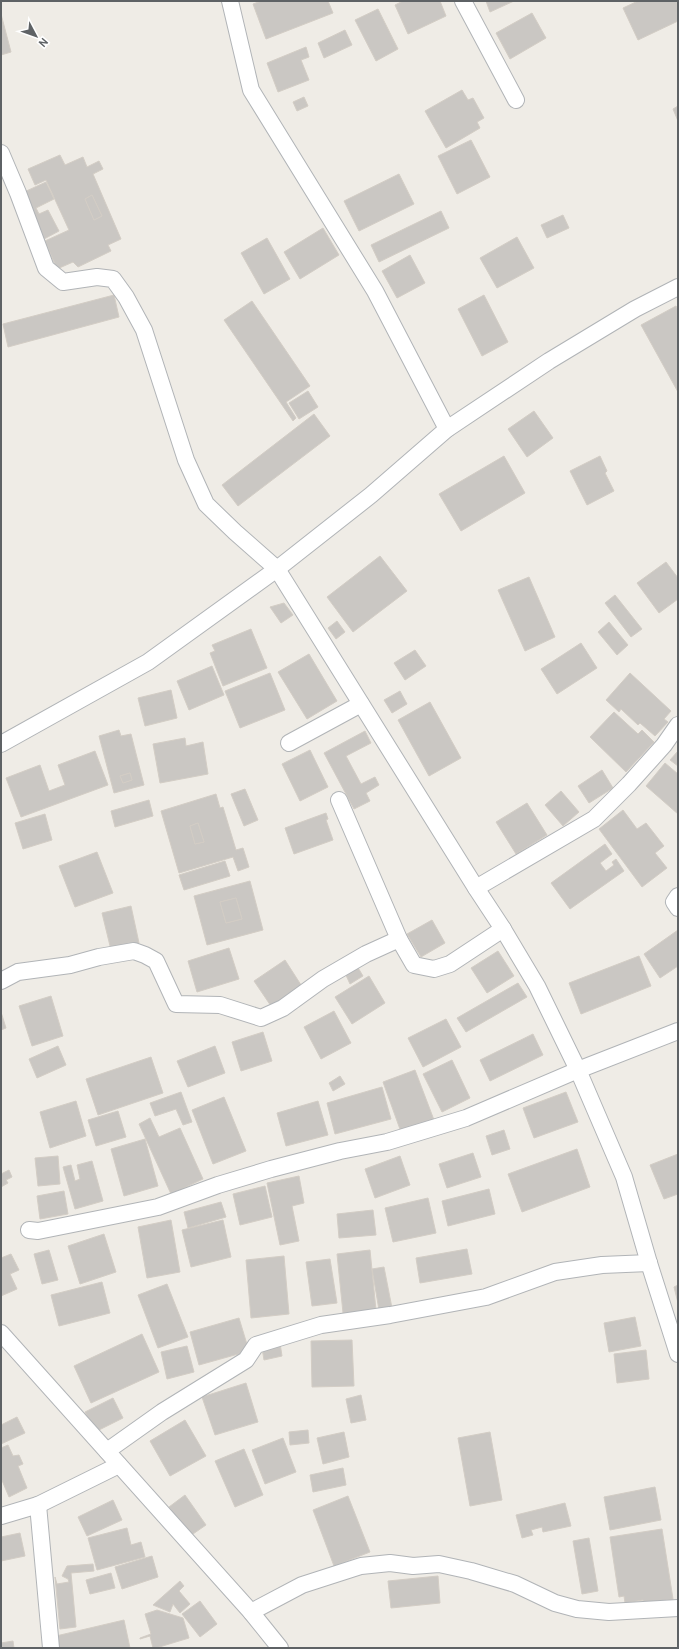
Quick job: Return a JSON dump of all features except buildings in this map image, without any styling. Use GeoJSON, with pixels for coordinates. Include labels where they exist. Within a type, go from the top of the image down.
{"type":"FeatureCollection","features":[{"type":"Feature","properties":{"kind":"street"},"geometry":{"type":"LineString","coordinates":[[230,1],[251,90],[375,291],[447,429]]}},
{"type":"Feature","properties":{"kind":"street"},"geometry":{"type":"LineString","coordinates":[[463,1],[516,100]]}},
{"type":"Feature","properties":{"kind":"street"},"geometry":{"type":"LineString","coordinates":[[1,153],[46,268],[63,282],[97,277],[113,279],[126,297],[144,330],[186,460],[206,504],[277,569],[503,929],[537,986],[578,1070],[624,1177],[678,1354]]}},
{"type":"Feature","properties":{"kind":"street"},"geometry":{"type":"LineString","coordinates":[[1,744],[148,662],[277,569],[371,495],[447,429],[549,361],[635,310],[678,287]]}},
{"type":"Feature","properties":{"kind":"street"},"geometry":{"type":"LineString","coordinates":[[290,743],[361,704]]}},
{"type":"Feature","properties":{"kind":"street"},"geometry":{"type":"LineString","coordinates":[[476,888],[594,819],[659,751],[678,725]]}},
{"type":"Feature","properties":{"kind":"street"},"geometry":{"type":"LineString","coordinates":[[339,800],[399,939],[414,965],[434,969],[450,964],[503,929]]}},
{"type":"Feature","properties":{"kind":"street"},"geometry":{"type":"LineString","coordinates":[[678,896],[674,902],[678,908]]}},
{"type":"Feature","properties":{"kind":"street"},"geometry":{"type":"LineString","coordinates":[[1,981],[18,972],[70,965],[99,957],[134,951],[156,961],[176,1004],[220,1005],[261,1018],[283,1008],[323,979],[366,954],[399,939]]}},
{"type":"Feature","properties":{"kind":"street"},"geometry":{"type":"LineString","coordinates":[[30,1230],[38,1231],[158,1207],[218,1185],[271,1169],[340,1151],[387,1142],[466,1118],[578,1070],[678,1031]]}},
{"type":"Feature","properties":{"kind":"street"},"geometry":{"type":"LineString","coordinates":[[107,1451],[162,1412],[246,1360],[256,1345],[321,1325],[390,1315],[486,1297],[555,1272],[602,1265],[649,1263]]}},
{"type":"Feature","properties":{"kind":"street"},"geometry":{"type":"LineString","coordinates":[[1,1333],[251,1612],[280,1648]]}},
{"type":"Feature","properties":{"kind":"street"},"geometry":{"type":"LineString","coordinates":[[1,1516],[38,1505],[119,1465]]}},
{"type":"Feature","properties":{"kind":"street"},"geometry":{"type":"LineString","coordinates":[[38,1505],[51,1648]]}},
{"type":"Feature","properties":{"kind":"street"},"geometry":{"type":"LineString","coordinates":[[251,1612],[302,1585],[361,1566],[390,1563],[413,1566],[438,1564],[471,1571],[515,1584],[555,1603],[577,1609],[609,1612],[678,1608]]}}]}
